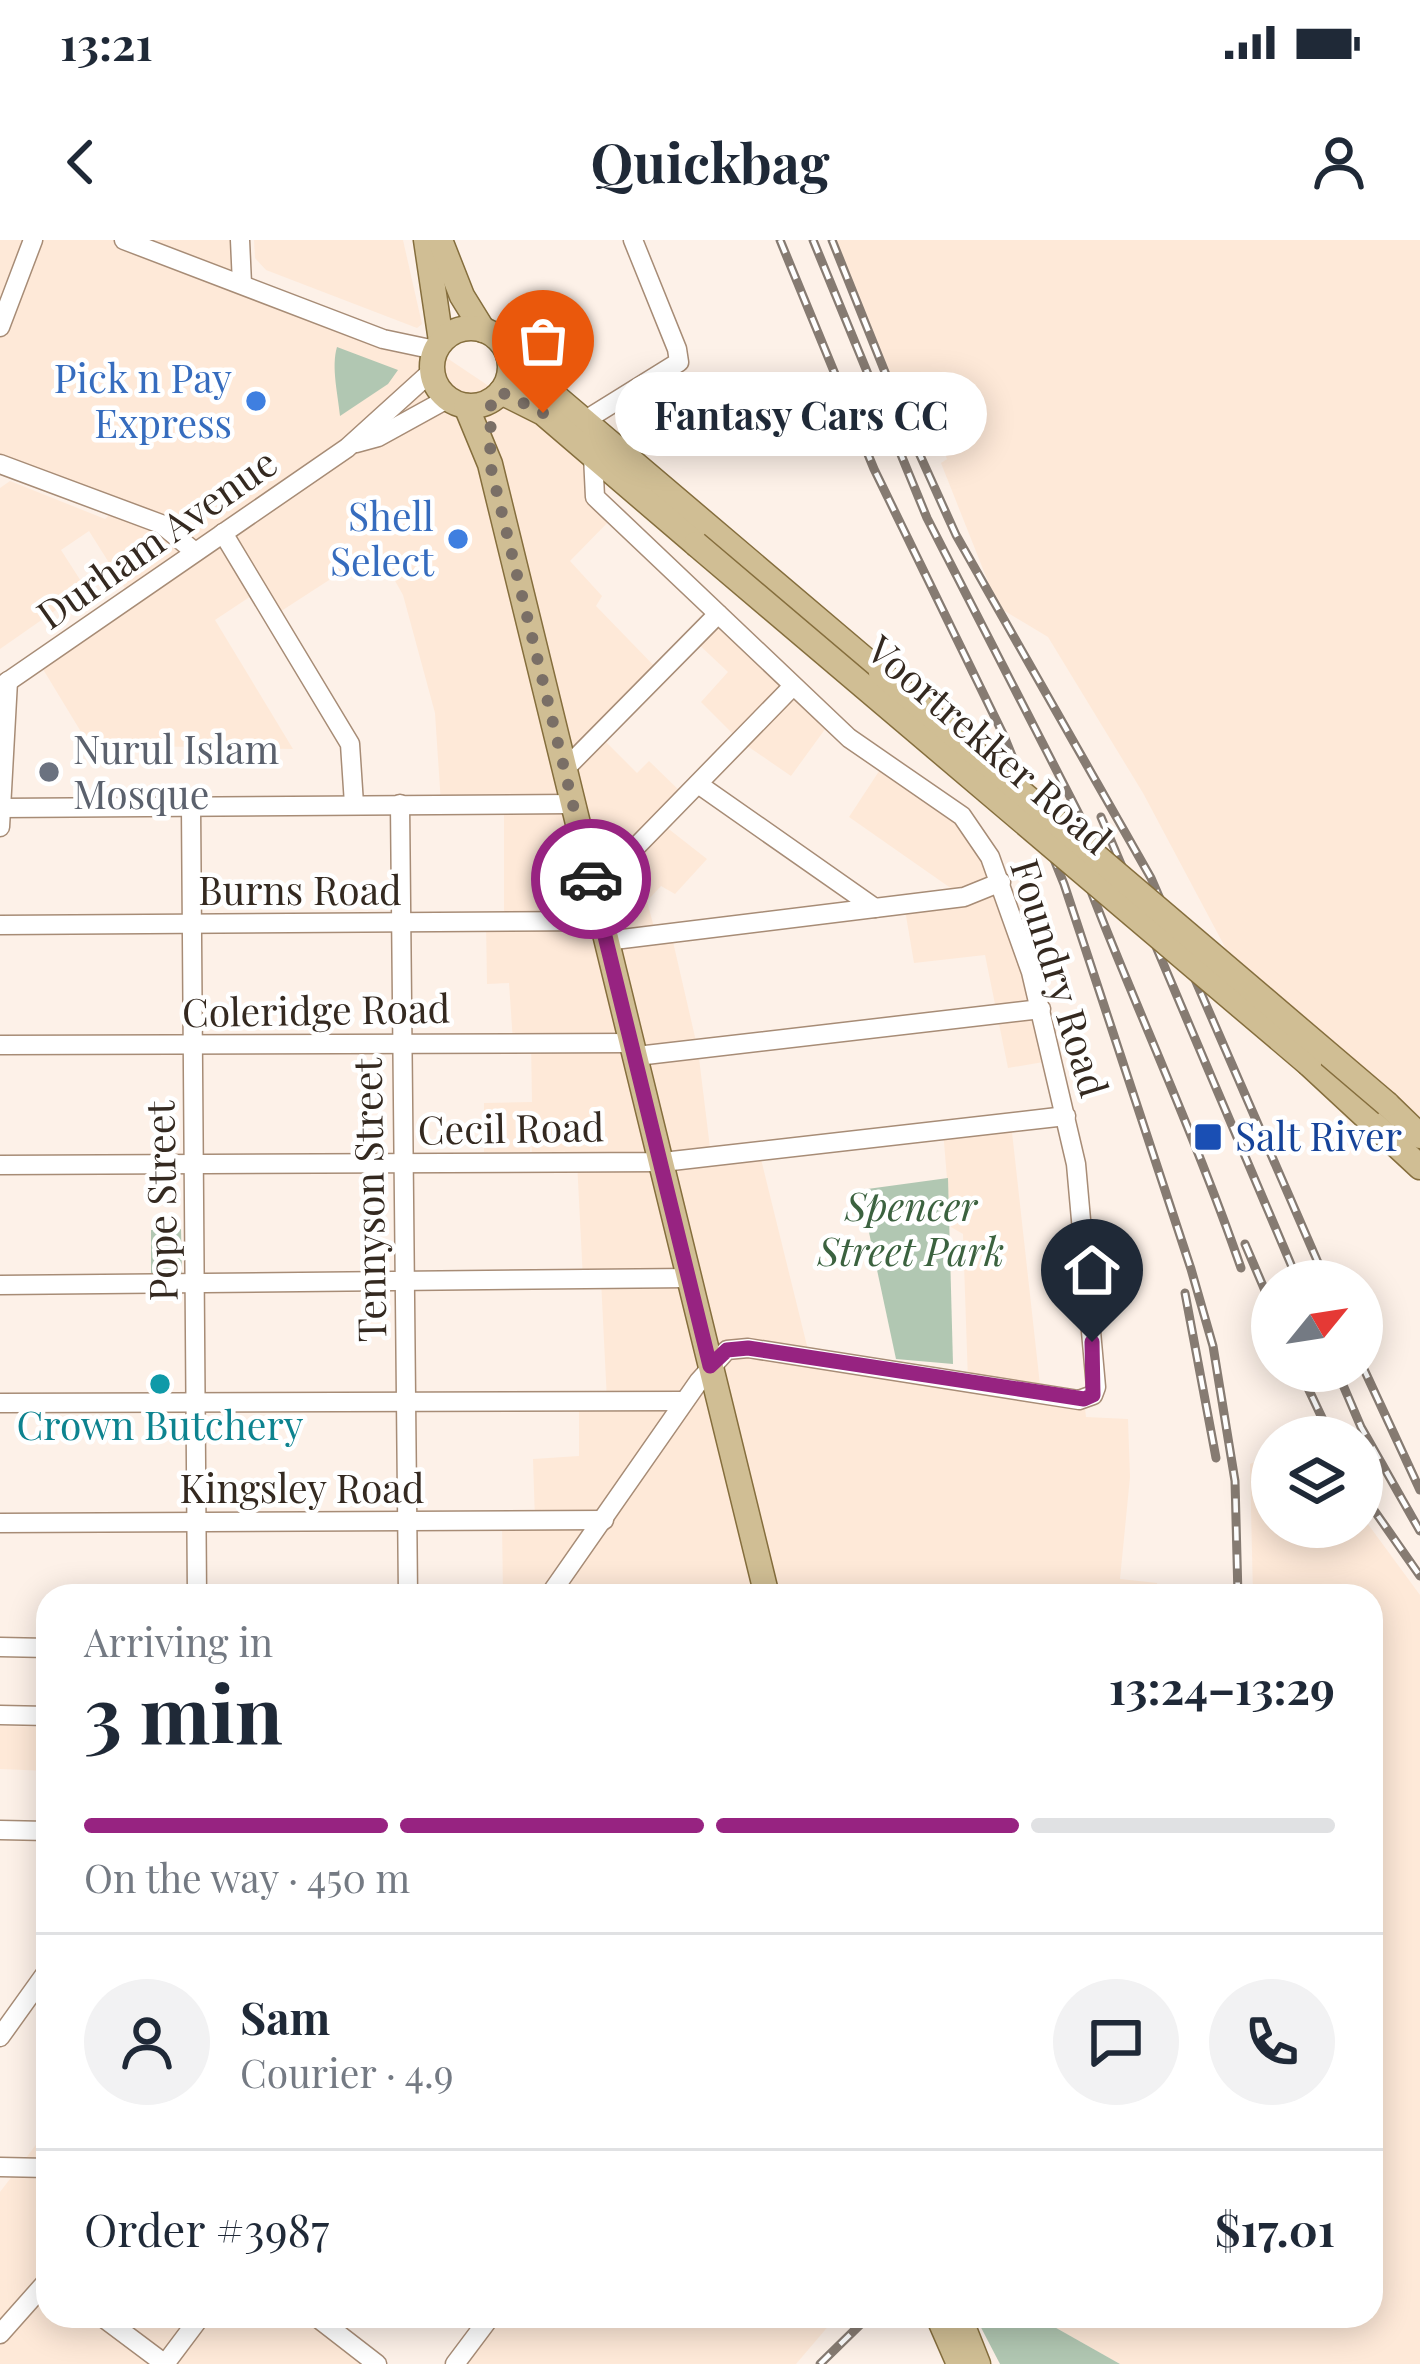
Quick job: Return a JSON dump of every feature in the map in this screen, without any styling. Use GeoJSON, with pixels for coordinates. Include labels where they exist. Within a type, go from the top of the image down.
{"type":"FeatureCollection","features":[{"type":"Feature","properties":{"kind":"main road"},"geometry":{"type":"LineString","coordinates":[[426,240],[436,387],[476,400],[508,382],[509,357],[502,343],[483,330],[462,296],[440,240]]}},
{"type":"Feature","properties":{"kind":"main road"},"geometry":{"type":"LineString","coordinates":[[435,357],[460,329],[483,330]]}},
{"type":"Feature","properties":{"kind":"main road","name":"Voortrekker Road"},"geometry":{"type":"LineString","coordinates":[[509,357],[724,538],[1375,1108],[1420,1167]]}},
{"type":"Feature","properties":{"kind":"main road"},"geometry":{"type":"LineString","coordinates":[[476,400],[764,1584]]}},
{"type":"Feature","properties":{"kind":"main road","name":"Voortrekker Road"},"geometry":{"type":"LineString","coordinates":[[476,400],[528,403],[1375,1108],[1420,1136]]}},
{"type":"Feature","properties":{"kind":"main road"},"geometry":{"type":"LineString","coordinates":[[943,2328],[959,2364]]}},
{"type":"Feature","properties":{"kind":"main road"},"geometry":{"type":"LineString","coordinates":[[964,2328],[978,2364]]}},
{"type":"Feature","properties":{"kind":"street"},"geometry":{"type":"LineString","coordinates":[[0,327],[32,240]]}},
{"type":"Feature","properties":{"kind":"street"},"geometry":{"type":"LineString","coordinates":[[124,240],[383,339],[398,350],[435,357]]}},
{"type":"Feature","properties":{"kind":"street"},"geometry":{"type":"LineString","coordinates":[[240,240],[242,284]]}},
{"type":"Feature","properties":{"kind":"street"},"geometry":{"type":"LineString","coordinates":[[584,421],[679,362],[632,240]]}},
{"type":"Feature","properties":{"kind":"street","name":"Durham Avenue"},"geometry":{"type":"LineString","coordinates":[[4,684],[351,445],[435,357]]}},
{"type":"Feature","properties":{"kind":"street","name":"Durham Avenue"},"geometry":{"type":"LineString","coordinates":[[351,445],[476,400]]}},
{"type":"Feature","properties":{"kind":"street","name":"Foundry Road"},"geometry":{"type":"LineString","coordinates":[[593,456],[595,497],[849,738],[962,816],[990,857],[1041,1009],[1076,1164],[1093,1395],[1084,1399],[748,1348],[727,1350],[710,1366]]}},
{"type":"Feature","properties":{"kind":"street"},"geometry":{"type":"LineString","coordinates":[[2,468],[160,524],[195,552]]}},
{"type":"Feature","properties":{"kind":"street"},"geometry":{"type":"LineString","coordinates":[[223,533],[350,744],[354,804]]}},
{"type":"Feature","properties":{"kind":"street"},"geometry":{"type":"LineString","coordinates":[[564,770],[718,614]]}},
{"type":"Feature","properties":{"kind":"street"},"geometry":{"type":"LineString","coordinates":[[0,827],[4,684]]}},
{"type":"Feature","properties":{"kind":"street"},"geometry":{"type":"LineString","coordinates":[[593,891],[793,686]]}},
{"type":"Feature","properties":{"kind":"street"},"geometry":{"type":"LineString","coordinates":[[698,784],[875,908]]}},
{"type":"Feature","properties":{"kind":"street","name":"Tennyson Street"},"geometry":{"type":"LineString","coordinates":[[400,804],[408,1584]]}},
{"type":"Feature","properties":{"kind":"street"},"geometry":{"type":"LineString","coordinates":[[0,808],[572,804]]}},
{"type":"Feature","properties":{"kind":"street","name":"Pope Street"},"geometry":{"type":"LineString","coordinates":[[191,806],[197,1584]]}},
{"type":"Feature","properties":{"kind":"street","name":"Burns Road"},"geometry":{"type":"LineString","coordinates":[[0,926],[401,923],[604,931],[875,908],[964,897],[1001,882]]}},
{"type":"Feature","properties":{"kind":"street","name":"Coleridge Road"},"geometry":{"type":"LineString","coordinates":[[0,1046],[402,1044],[635,1049],[1041,1009]]}},
{"type":"Feature","properties":{"kind":"street","name":"Cecil Road"},"geometry":{"type":"LineString","coordinates":[[0,1165],[663,1162],[1066,1117]]}},
{"type":"Feature","properties":{"kind":"street"},"geometry":{"type":"LineString","coordinates":[[0,1285],[690,1279]]}},
{"type":"Feature","properties":{"kind":"street"},"geometry":{"type":"LineString","coordinates":[[558,1584],[710,1366]]}},
{"type":"Feature","properties":{"kind":"street"},"geometry":{"type":"LineString","coordinates":[[0,1403],[684,1401]]}},
{"type":"Feature","properties":{"kind":"street","name":"Kingsley Road"},"geometry":{"type":"LineString","coordinates":[[0,1523],[604,1520]]}},
{"type":"Feature","properties":{"kind":"street"},"geometry":{"type":"LineString","coordinates":[[0,1647],[36,1648]]}},
{"type":"Feature","properties":{"kind":"street"},"geometry":{"type":"LineString","coordinates":[[0,1715],[36,1716]]}},
{"type":"Feature","properties":{"kind":"street"},"geometry":{"type":"LineString","coordinates":[[0,1830],[36,1831]]}},
{"type":"Feature","properties":{"kind":"street"},"geometry":{"type":"LineString","coordinates":[[0,2037],[36,1987]]}},
{"type":"Feature","properties":{"kind":"street"},"geometry":{"type":"LineString","coordinates":[[0,1999],[26,2001]]}},
{"type":"Feature","properties":{"kind":"street"},"geometry":{"type":"LineString","coordinates":[[0,2167],[36,2168]]}},
{"type":"Feature","properties":{"kind":"street"},"geometry":{"type":"LineString","coordinates":[[0,2334],[36,2294]]}},
{"type":"Feature","properties":{"kind":"street"},"geometry":{"type":"LineString","coordinates":[[117,2328],[165,2364],[191,2328]]}},
{"type":"Feature","properties":{"kind":"street"},"geometry":{"type":"LineString","coordinates":[[331,2328],[377,2364]]}},
{"type":"Feature","properties":{"kind":"street"},"geometry":{"type":"LineString","coordinates":[[338,2333],[342,2328]]}},
{"type":"Feature","properties":{"kind":"street"},"geometry":{"type":"LineString","coordinates":[[455,2364],[482,2328]]}},
{"type":"Feature","properties":{"kind":"shaded area"},"geometry":{"type":"Polygon","coordinates":[[[0,240],[240,240],[242,284],[435,350],[593,456],[595,497],[614,516],[570,561],[602,596],[596,606],[661,673],[599,735],[637,773],[649,761],[686,797],[661,823],[707,859],[675,894],[661,886],[647,901],[656,935],[671,933],[698,1050],[711,1156],[759,1151],[810,1358],[968,1381],[963,1234],[951,1227],[943,1130],[1011,1123],[1041,1394],[1084,1399],[1086,1417],[1128,1419],[1130,1477],[1120,1579],[1157,1584],[503,1584],[502,1522],[535,1521],[533,1459],[579,1456],[579,1401],[607,1401],[601,1280],[583,1280],[577,1161],[532,1162],[531,1107],[530,1152],[484,1152],[484,1103],[532,1102],[531,1042],[513,1042],[509,983],[487,984],[486,922],[504,921],[504,804],[441,804],[435,713],[403,595],[377,549],[272,617],[257,592],[215,620],[293,749],[89,745],[38,661],[130,596],[89,531],[61,550],[86,589],[0,649],[0,488],[10,481],[105,519],[117,508],[0,464],[0,240]]]}},
{"type":"Feature","properties":{"kind":"shaded area"},"geometry":{"type":"Polygon","coordinates":[[[254,240],[403,240],[422,324],[417,328],[266,270],[255,258],[254,240]]]}},
{"type":"Feature","properties":{"kind":"shaded area"},"geometry":{"type":"Polygon","coordinates":[[[835,240],[1420,240],[1420,1117],[1226,949],[1143,793],[1048,637],[998,607],[941,463],[947,459],[918,388],[898,395],[835,240]]]}},
{"type":"Feature","properties":{"kind":"shaded area"},"geometry":{"type":"Polygon","coordinates":[[[718,614],[831,721],[791,776],[740,741],[701,702],[728,672],[693,639],[718,614]]]}},
{"type":"Feature","properties":{"kind":"shaded area"},"geometry":{"type":"Polygon","coordinates":[[[885,762],[977,836],[1055,1060],[1008,1068],[985,955],[914,963],[904,904],[962,896],[849,817],[885,762]]]}},
{"type":"Feature","properties":{"kind":"shaded area"},"geometry":{"type":"Polygon","coordinates":[[[1383,1545],[1420,1595],[1420,2364],[1120,2364],[1056,2328],[1383,2328],[1383,1584],[1253,1584],[1252,1548],[1383,1545]]]}},
{"type":"Feature","properties":{"kind":"shaded area"},"geometry":{"type":"Polygon","coordinates":[[[0,1726],[36,1727],[36,1770],[0,1769],[0,1726]]]}},
{"type":"Feature","properties":{"kind":"shaded area"},"geometry":{"type":"Polygon","coordinates":[[[36,2145],[36,2328],[330,2328],[377,2364],[0,2364],[0,2192],[36,2145]]]}},
{"type":"Feature","properties":{"kind":"shaded area"},"geometry":{"type":"Polygon","coordinates":[[[482,2328],[827,2328],[796,2364],[455,2364],[482,2328]]]}},
{"type":"Feature","properties":{"kind":"green space"},"geometry":{"type":"Polygon","coordinates":[[[337,347],[398,370],[388,384],[340,416],[335,372],[337,347]]]}},
{"type":"Feature","properties":{"kind":"green space","name":"Spencer Street Park"},"geometry":{"type":"Polygon","coordinates":[[[948,1178],[953,1364],[896,1359],[860,1190],[948,1178]]]}},
{"type":"Feature","properties":{"kind":"green space"},"geometry":{"type":"Polygon","coordinates":[[[181,1229],[182,1274],[151,1274],[151,1230],[181,1229]]]}},
{"type":"Feature","properties":{"kind":"green space"},"geometry":{"type":"Polygon","coordinates":[[[981,2328],[1056,2328],[1120,2364],[1000,2364],[981,2328]]]}},
{"type":"Feature","properties":{"kind":"railway"},"geometry":{"type":"LineString","coordinates":[[780,240],[874,469],[1004,736],[1064,884],[1213,1346],[1235,1481],[1238,1584]]}},
{"type":"Feature","properties":{"kind":"railway"},"geometry":{"type":"LineString","coordinates":[[813,240],[927,518],[1102,859]]}},
{"type":"Feature","properties":{"kind":"railway"},"geometry":{"type":"LineString","coordinates":[[832,240],[956,535],[1151,878],[1317,1260]]}},
{"type":"Feature","properties":{"kind":"railway"},"geometry":{"type":"LineString","coordinates":[[1060,808],[1241,1268]]}},
{"type":"Feature","properties":{"kind":"railway"},"geometry":{"type":"LineString","coordinates":[[1101,817],[1289,1260]]}},
{"type":"Feature","properties":{"kind":"railway"},"geometry":{"type":"LineString","coordinates":[[1245,1244],[1252,1260]]}},
{"type":"Feature","properties":{"kind":"railway"},"geometry":{"type":"LineString","coordinates":[[1185,1293],[1216,1458]]}},
{"type":"Feature","properties":{"kind":"railway"},"geometry":{"type":"LineString","coordinates":[[1310,1392],[1321,1416]]}},
{"type":"Feature","properties":{"kind":"railway"},"geometry":{"type":"LineString","coordinates":[[1346,1392],[1420,1531]]}},
{"type":"Feature","properties":{"kind":"railway"},"geometry":{"type":"LineString","coordinates":[[1375,1392],[1420,1490]]}},
{"type":"Feature","properties":{"kind":"railway"},"geometry":{"type":"LineString","coordinates":[[1383,1523],[1420,1576]]}},
{"type":"Feature","properties":{"kind":"railway"},"geometry":{"type":"LineString","coordinates":[[820,2364],[857,2328]]}},
{"type":"Feature","properties":{"kind":"way so far"},"geometry":{"type":"LineString","coordinates":[[543,413],[501,392],[491,401],[490,464],[591,879]]}},
{"type":"Feature","properties":{"kind":"place","name":"Pick n Pay Express"},"geometry":{"type":"Point","coordinates":[256,401]}},
{"type":"Feature","properties":{"kind":"place","name":"Fantasy Cars CC"},"geometry":{"type":"Point","coordinates":[543,413]}},
{"type":"Feature","properties":{"kind":"place","name":"Shell Select"},"geometry":{"type":"Point","coordinates":[458,539]}},
{"type":"Feature","properties":{"kind":"place","name":"Nurul Islam Mosque"},"geometry":{"type":"Point","coordinates":[49,772]}},
{"type":"Feature","properties":{"kind":"place","name":"Salt River"},"geometry":{"type":"Point","coordinates":[1208,1137]}},
{"type":"Feature","properties":{"kind":"place","name":"Crown Butchery"},"geometry":{"type":"Point","coordinates":[160,1384]}},
{"type":"Feature","properties":{"kind":"route"},"geometry":{"type":"LineString","coordinates":[[591,879],[710,1366],[727,1350],[748,1348],[1084,1399],[1096,1387],[1092,1342]]}}]}
